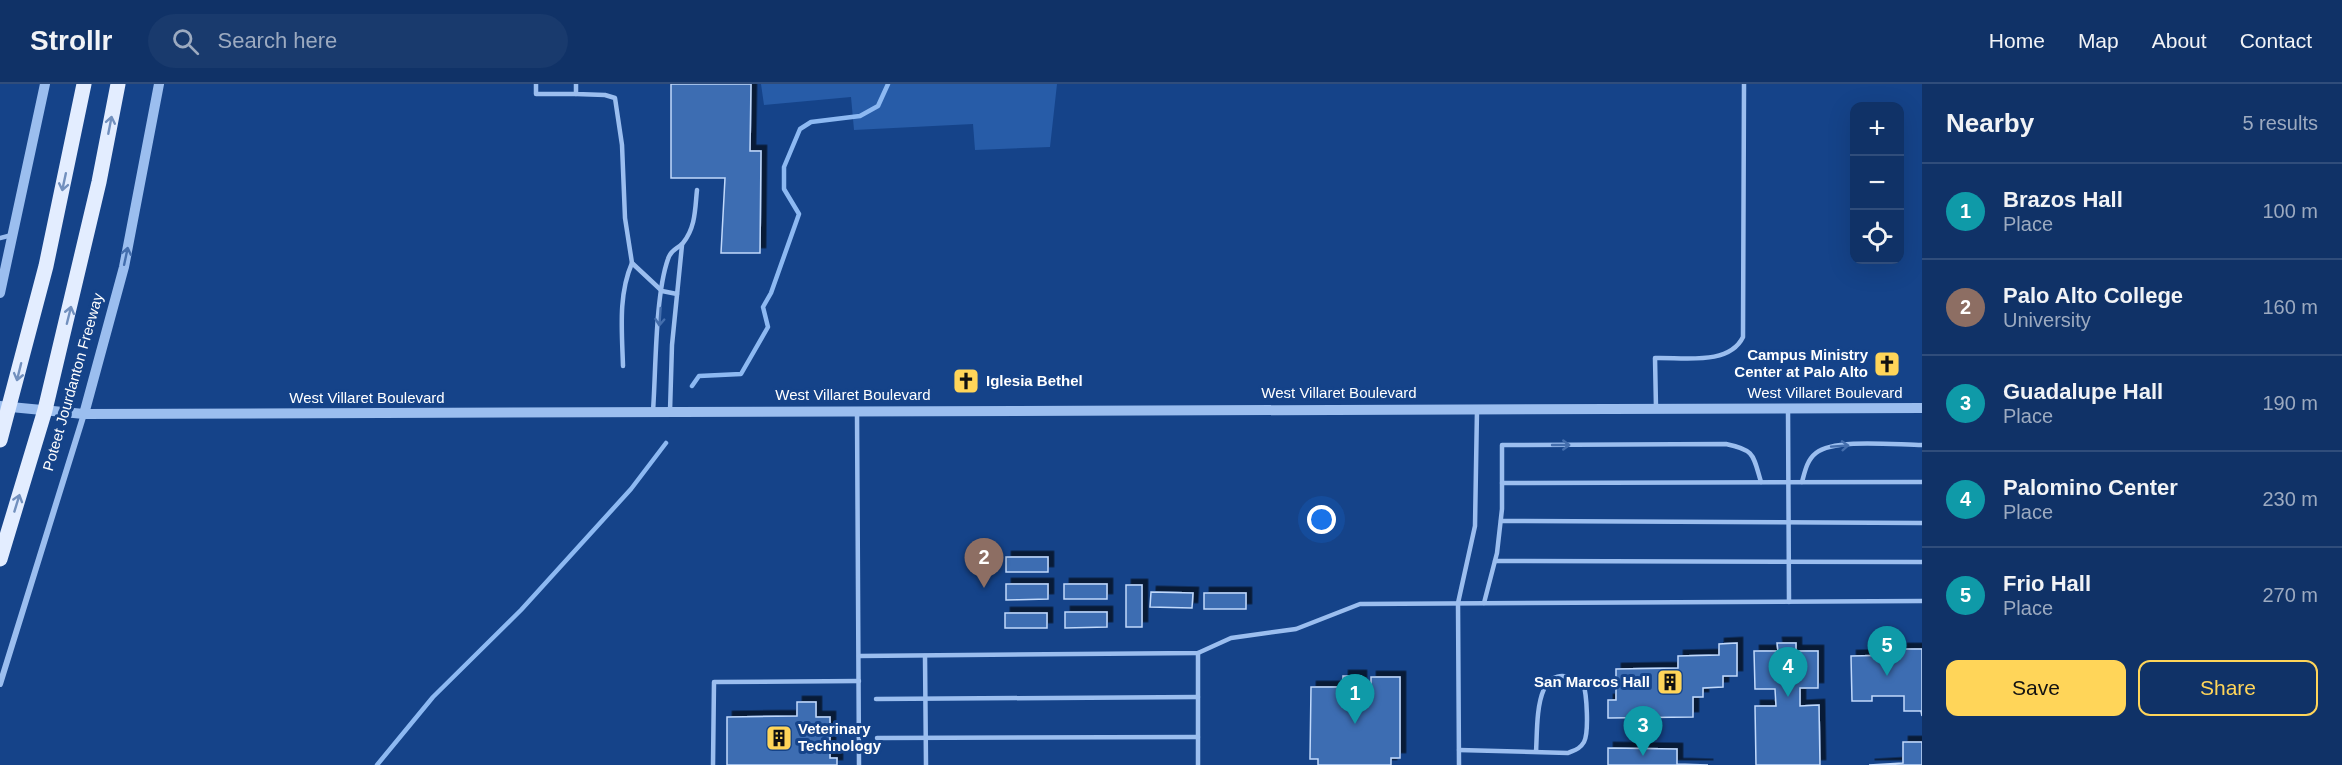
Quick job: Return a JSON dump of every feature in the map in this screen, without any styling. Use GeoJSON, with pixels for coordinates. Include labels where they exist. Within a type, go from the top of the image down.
{"type":"FeatureCollection","features":[{"type":"Feature","properties":{"kind":"main road"},"geometry":{"type":"LineString","coordinates":[[0,440],[5,407],[46,266],[84,84]]}},
{"type":"Feature","properties":{"kind":"main road","name":"Poteet Jourdanton Freeway"},"geometry":{"type":"LineString","coordinates":[[0,559],[45,410],[99,182],[118,84]]}},
{"type":"Feature","properties":{"kind":"street"},"geometry":{"type":"LineString","coordinates":[[0,293],[45,84]]}},
{"type":"Feature","properties":{"kind":"street","name":"Poteet Jourdanton Freeway"},"geometry":{"type":"LineString","coordinates":[[0,684],[84,414],[124,267],[159,84]]}},
{"type":"Feature","properties":{"kind":"street","name":"West Villaret Boulevard"},"geometry":{"type":"LineString","coordinates":[[5,407],[84,414],[1922,408]]}},
{"type":"Feature","properties":{"kind":"lane"},"geometry":{"type":"LineString","coordinates":[[536,84],[536,94],[605,95],[615,98],[622,145],[625,218],[632,263],[626,278],[622,309],[622,366]]}},
{"type":"Feature","properties":{"kind":"lane"},"geometry":{"type":"LineString","coordinates":[[576,84],[576,94]]}},
{"type":"Feature","properties":{"kind":"lane"},"geometry":{"type":"LineString","coordinates":[[1656,408],[1655,358],[1717,357],[1739,345],[1743,337],[1744,84]]}},
{"type":"Feature","properties":{"kind":"lane"},"geometry":{"type":"LineString","coordinates":[[670,411],[682,245],[695,219],[697,190]]}},
{"type":"Feature","properties":{"kind":"lane"},"geometry":{"type":"LineString","coordinates":[[0,238],[13,235]]}},
{"type":"Feature","properties":{"kind":"lane"},"geometry":{"type":"LineString","coordinates":[[653,411],[662,291],[668,259],[673,249],[682,245]]}},
{"type":"Feature","properties":{"kind":"lane"},"geometry":{"type":"LineString","coordinates":[[632,263],[662,291],[677,294]]}},
{"type":"Feature","properties":{"kind":"lane"},"geometry":{"type":"LineString","coordinates":[[1459,765],[1458,603],[1475,526],[1477,408]]}},
{"type":"Feature","properties":{"kind":"lane"},"geometry":{"type":"LineString","coordinates":[[1788,408],[1789,602]]}},
{"type":"Feature","properties":{"kind":"lane"},"geometry":{"type":"LineString","coordinates":[[857,410],[860,765]]}},
{"type":"Feature","properties":{"kind":"lane"},"geometry":{"type":"LineString","coordinates":[[1485,603],[1501,521],[1502,446],[1726,444],[1747,448],[1753,455],[1761,482]]}},
{"type":"Feature","properties":{"kind":"lane"},"geometry":{"type":"LineString","coordinates":[[1802,482],[1807,464],[1816,453],[1832,445],[1922,445]]}},
{"type":"Feature","properties":{"kind":"lane"},"geometry":{"type":"LineString","coordinates":[[1502,483],[1922,482]]}},
{"type":"Feature","properties":{"kind":"lane"},"geometry":{"type":"LineString","coordinates":[[1501,521],[1922,523]]}},
{"type":"Feature","properties":{"kind":"lane"},"geometry":{"type":"LineString","coordinates":[[1495,561],[1922,562]]}},
{"type":"Feature","properties":{"kind":"lane"},"geometry":{"type":"LineString","coordinates":[[860,656],[1198,653],[1231,638],[1296,629],[1360,604],[1922,601]]}},
{"type":"Feature","properties":{"kind":"lane"},"geometry":{"type":"LineString","coordinates":[[1198,653],[1198,765]]}},
{"type":"Feature","properties":{"kind":"lane"},"geometry":{"type":"LineString","coordinates":[[925,656],[926,765]]}},
{"type":"Feature","properties":{"kind":"lane"},"geometry":{"type":"LineString","coordinates":[[1459,750],[1568,753],[1578,749],[1586,740],[1587,692],[1583,683],[1567,676],[1555,679],[1544,687],[1539,698],[1536,752]]}},
{"type":"Feature","properties":{"kind":"lane"},"geometry":{"type":"LineString","coordinates":[[713,765],[714,682],[859,681]]}},
{"type":"Feature","properties":{"kind":"lane"},"geometry":{"type":"LineString","coordinates":[[876,699],[1198,696]]}},
{"type":"Feature","properties":{"kind":"lane"},"geometry":{"type":"LineString","coordinates":[[877,738],[1198,737]]}},
{"type":"Feature","properties":{"kind":"shaded area"},"geometry":{"type":"Polygon","coordinates":[[[761,84],[1057,84],[1050,147],[975,150],[973,124],[854,130],[851,97],[764,105],[761,84]]]}},
{"type":"Feature","properties":{"kind":"building"},"geometry":{"type":"Polygon","coordinates":[[[671,84],[751,84],[750,151],[761,151],[760,253],[721,253],[725,178],[671,178],[671,84]]]}},
{"type":"Feature","properties":{"kind":"building"},"geometry":{"type":"Polygon","coordinates":[[[1006,557],[1048,557],[1048,572],[1006,572],[1006,557]]]}},
{"type":"Feature","properties":{"kind":"building"},"geometry":{"type":"Polygon","coordinates":[[[1006,584],[1048,584],[1048,599],[1006,600],[1006,584]]]}},
{"type":"Feature","properties":{"kind":"building"},"geometry":{"type":"Polygon","coordinates":[[[1064,584],[1107,584],[1107,599],[1064,599],[1064,584]]]}},
{"type":"Feature","properties":{"kind":"building"},"geometry":{"type":"Polygon","coordinates":[[[1126,585],[1142,585],[1142,627],[1126,627],[1126,585]]]}},
{"type":"Feature","properties":{"kind":"building"},"geometry":{"type":"Polygon","coordinates":[[[1151,592],[1193,593],[1192,608],[1150,607],[1151,592]]]}},
{"type":"Feature","properties":{"kind":"building"},"geometry":{"type":"Polygon","coordinates":[[[1204,593],[1246,593],[1246,609],[1204,609],[1204,593]]]}},
{"type":"Feature","properties":{"kind":"building"},"geometry":{"type":"Polygon","coordinates":[[[1065,612],[1107,612],[1107,627],[1065,628],[1065,612]]]}},
{"type":"Feature","properties":{"kind":"building"},"geometry":{"type":"Polygon","coordinates":[[[1005,613],[1047,613],[1047,628],[1005,628],[1005,613]]]}},
{"type":"Feature","properties":{"kind":"building","name":"San Marcos Hall"},"geometry":{"type":"Polygon","coordinates":[[[1737,643],[1737,676],[1723,676],[1723,687],[1703,688],[1703,697],[1693,697],[1693,717],[1608,718],[1608,700],[1616,700],[1616,669],[1678,668],[1678,656],[1719,655],[1719,644],[1737,643]]]}},
{"type":"Feature","properties":{"kind":"building"},"geometry":{"type":"Polygon","coordinates":[[[1777,643],[1796,643],[1796,651],[1818,651],[1818,688],[1800,688],[1800,706],[1819,705],[1820,765],[1756,765],[1755,706],[1776,706],[1775,689],[1755,689],[1754,651],[1778,651],[1777,643]]]}},
{"type":"Feature","properties":{"kind":"building"},"geometry":{"type":"Polygon","coordinates":[[[1902,649],[1922,649],[1922,716],[1921,711],[1904,711],[1904,696],[1872,696],[1872,701],[1852,701],[1851,656],[1902,655],[1902,649]]]}},
{"type":"Feature","properties":{"kind":"building"},"geometry":{"type":"Polygon","coordinates":[[[1343,676],[1361,676],[1361,689],[1371,689],[1371,677],[1400,677],[1400,758],[1391,758],[1391,765],[1318,765],[1318,759],[1310,759],[1311,687],[1343,687],[1343,676]]]}},
{"type":"Feature","properties":{"kind":"building","name":"Veterinary Technology"},"geometry":{"type":"Polygon","coordinates":[[[797,702],[816,702],[816,717],[830,717],[830,758],[837,758],[837,765],[727,765],[727,717],[797,716],[797,702]]]}},
{"type":"Feature","properties":{"kind":"building"},"geometry":{"type":"Polygon","coordinates":[[[1903,742],[1922,742],[1922,765],[1869,765],[1903,763],[1903,742]]]}},
{"type":"Feature","properties":{"kind":"building"},"geometry":{"type":"Polygon","coordinates":[[[1608,748],[1677,749],[1677,764],[1708,765],[1608,765],[1608,748]]]}},
{"type":"Feature","properties":{"kind":"waterway"},"geometry":{"type":"LineString","coordinates":[[692,386],[699,376],[741,374],[768,327],[763,307],[771,293],[799,214],[784,189],[784,167],[800,129],[811,122],[860,116],[878,106],[888,84]]}},
{"type":"Feature","properties":{"kind":"waterway"},"geometry":{"type":"LineString","coordinates":[[377,765],[433,697],[521,610],[631,489],[666,443]]}},
{"type":"Feature","properties":{"kind":"place","name":"Campus Ministry Center at Palo Alto"},"geometry":{"type":"Point","coordinates":[1887,364]}},
{"type":"Feature","properties":{"kind":"place","name":"Iglesia Bethel"},"geometry":{"type":"Point","coordinates":[966,381]}},
{"type":"Feature","properties":{"kind":"place","name":"Palo Alto College"},"geometry":{"type":"Point","coordinates":[984,588]}},
{"type":"Feature","properties":{"kind":"place","name":"Frio Hall"},"geometry":{"type":"Point","coordinates":[1887,676]}},
{"type":"Feature","properties":{"kind":"place","name":"San Marcos Hall"},"geometry":{"type":"Point","coordinates":[1670,682]}},
{"type":"Feature","properties":{"kind":"place","name":"Palomino Center"},"geometry":{"type":"Point","coordinates":[1788,697]}},
{"type":"Feature","properties":{"kind":"place","name":"Brazos Hall"},"geometry":{"type":"Point","coordinates":[1355,724]}},
{"type":"Feature","properties":{"kind":"place","name":"Veterinary Technology"},"geometry":{"type":"Point","coordinates":[779,738]}},
{"type":"Feature","properties":{"kind":"place","name":"Guadalupe Hall"},"geometry":{"type":"Point","coordinates":[1643,756]}}]}
